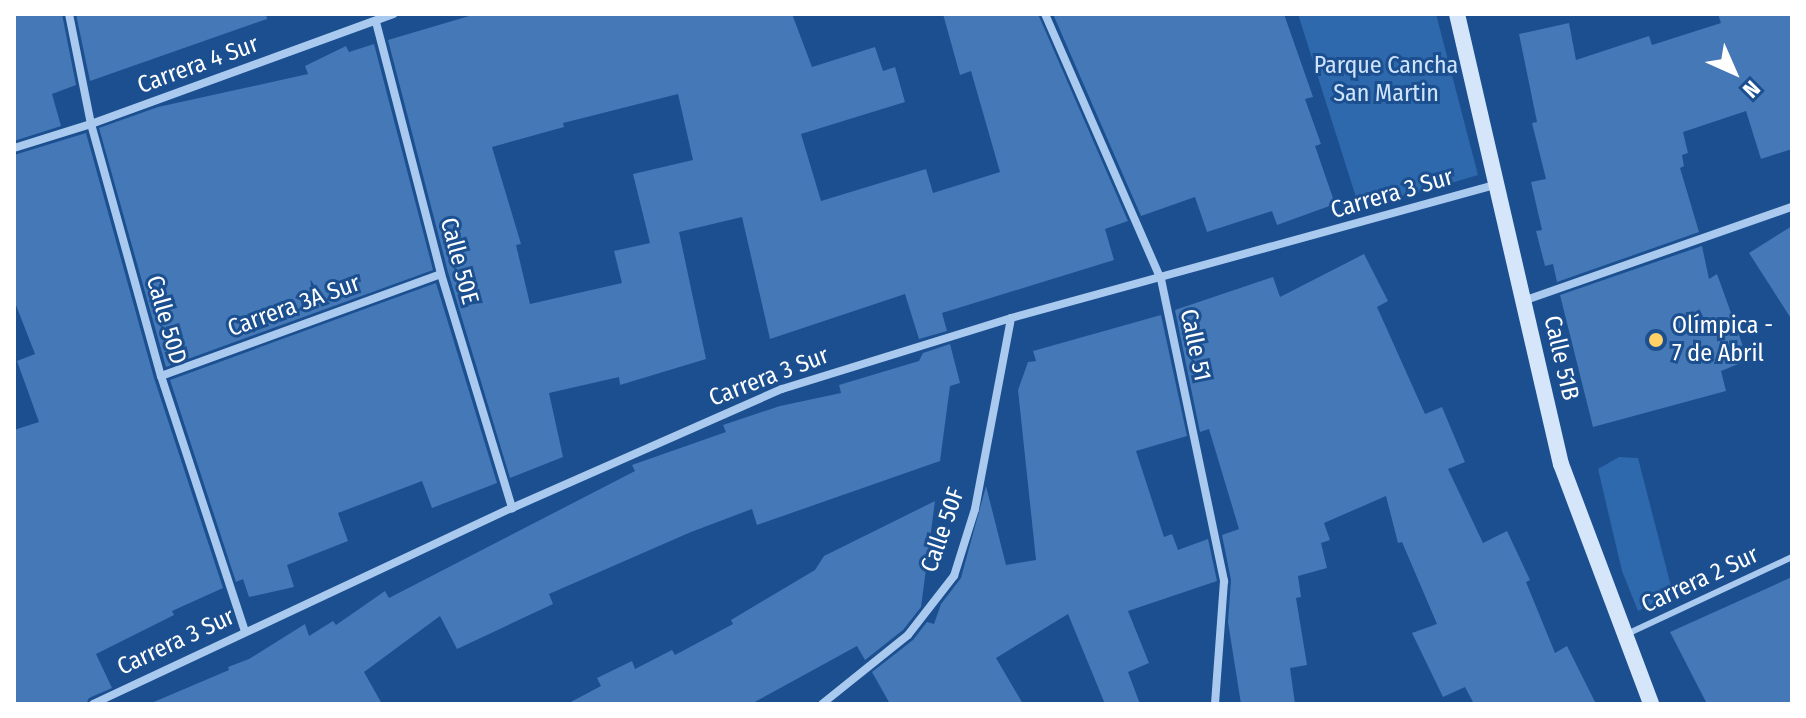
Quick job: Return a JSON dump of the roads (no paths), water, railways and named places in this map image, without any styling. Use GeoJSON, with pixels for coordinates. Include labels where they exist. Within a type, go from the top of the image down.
{"type":"FeatureCollection","features":[{"type":"Feature","properties":{"kind":"street","name":"Calle 50D"},"geometry":{"type":"LineString","coordinates":[[69,14],[91,124],[161,376],[245,632]]}},
{"type":"Feature","properties":{"kind":"street","name":"Carrera 4 Sur"},"geometry":{"type":"LineString","coordinates":[[14,148],[91,124],[394,14]]}},
{"type":"Feature","properties":{"kind":"street","name":"Calle 51"},"geometry":{"type":"LineString","coordinates":[[1045,14],[1161,279],[1224,581],[1215,704]]}},
{"type":"Feature","properties":{"kind":"street","name":"Calle 51B"},"geometry":{"type":"LineString","coordinates":[[1457,14],[1561,464],[1651,704]]}},
{"type":"Feature","properties":{"kind":"street","name":"Calle 50E"},"geometry":{"type":"LineString","coordinates":[[376,22],[441,274],[512,508]]}},
{"type":"Feature","properties":{"kind":"street","name":"Carrera 3 Sur"},"geometry":{"type":"LineString","coordinates":[[93,704],[512,508],[782,389],[1011,318],[1495,185]]}},
{"type":"Feature","properties":{"kind":"street"},"geometry":{"type":"LineString","coordinates":[[1523,301],[1792,207]]}},
{"type":"Feature","properties":{"kind":"street","name":"Carrera 3A Sur"},"geometry":{"type":"LineString","coordinates":[[161,376],[441,274]]}},
{"type":"Feature","properties":{"kind":"street","name":"Calle 50F"},"geometry":{"type":"LineString","coordinates":[[822,704],[908,635],[954,576],[975,509],[1011,318]]}},
{"type":"Feature","properties":{"kind":"lane","name":"Carrera 2 Sur"},"geometry":{"type":"LineString","coordinates":[[1624,635],[1792,557]]}},
{"type":"Feature","properties":{"kind":"place","name":"Olímpica - 7 de Abril"},"geometry":{"type":"Point","coordinates":[1656,340]}},
{"type":"Feature","properties":{"kind":"park label","name":"Parque Cancha San Martin"},"geometry":{"type":"Point","coordinates":[1386,80]}}]}
